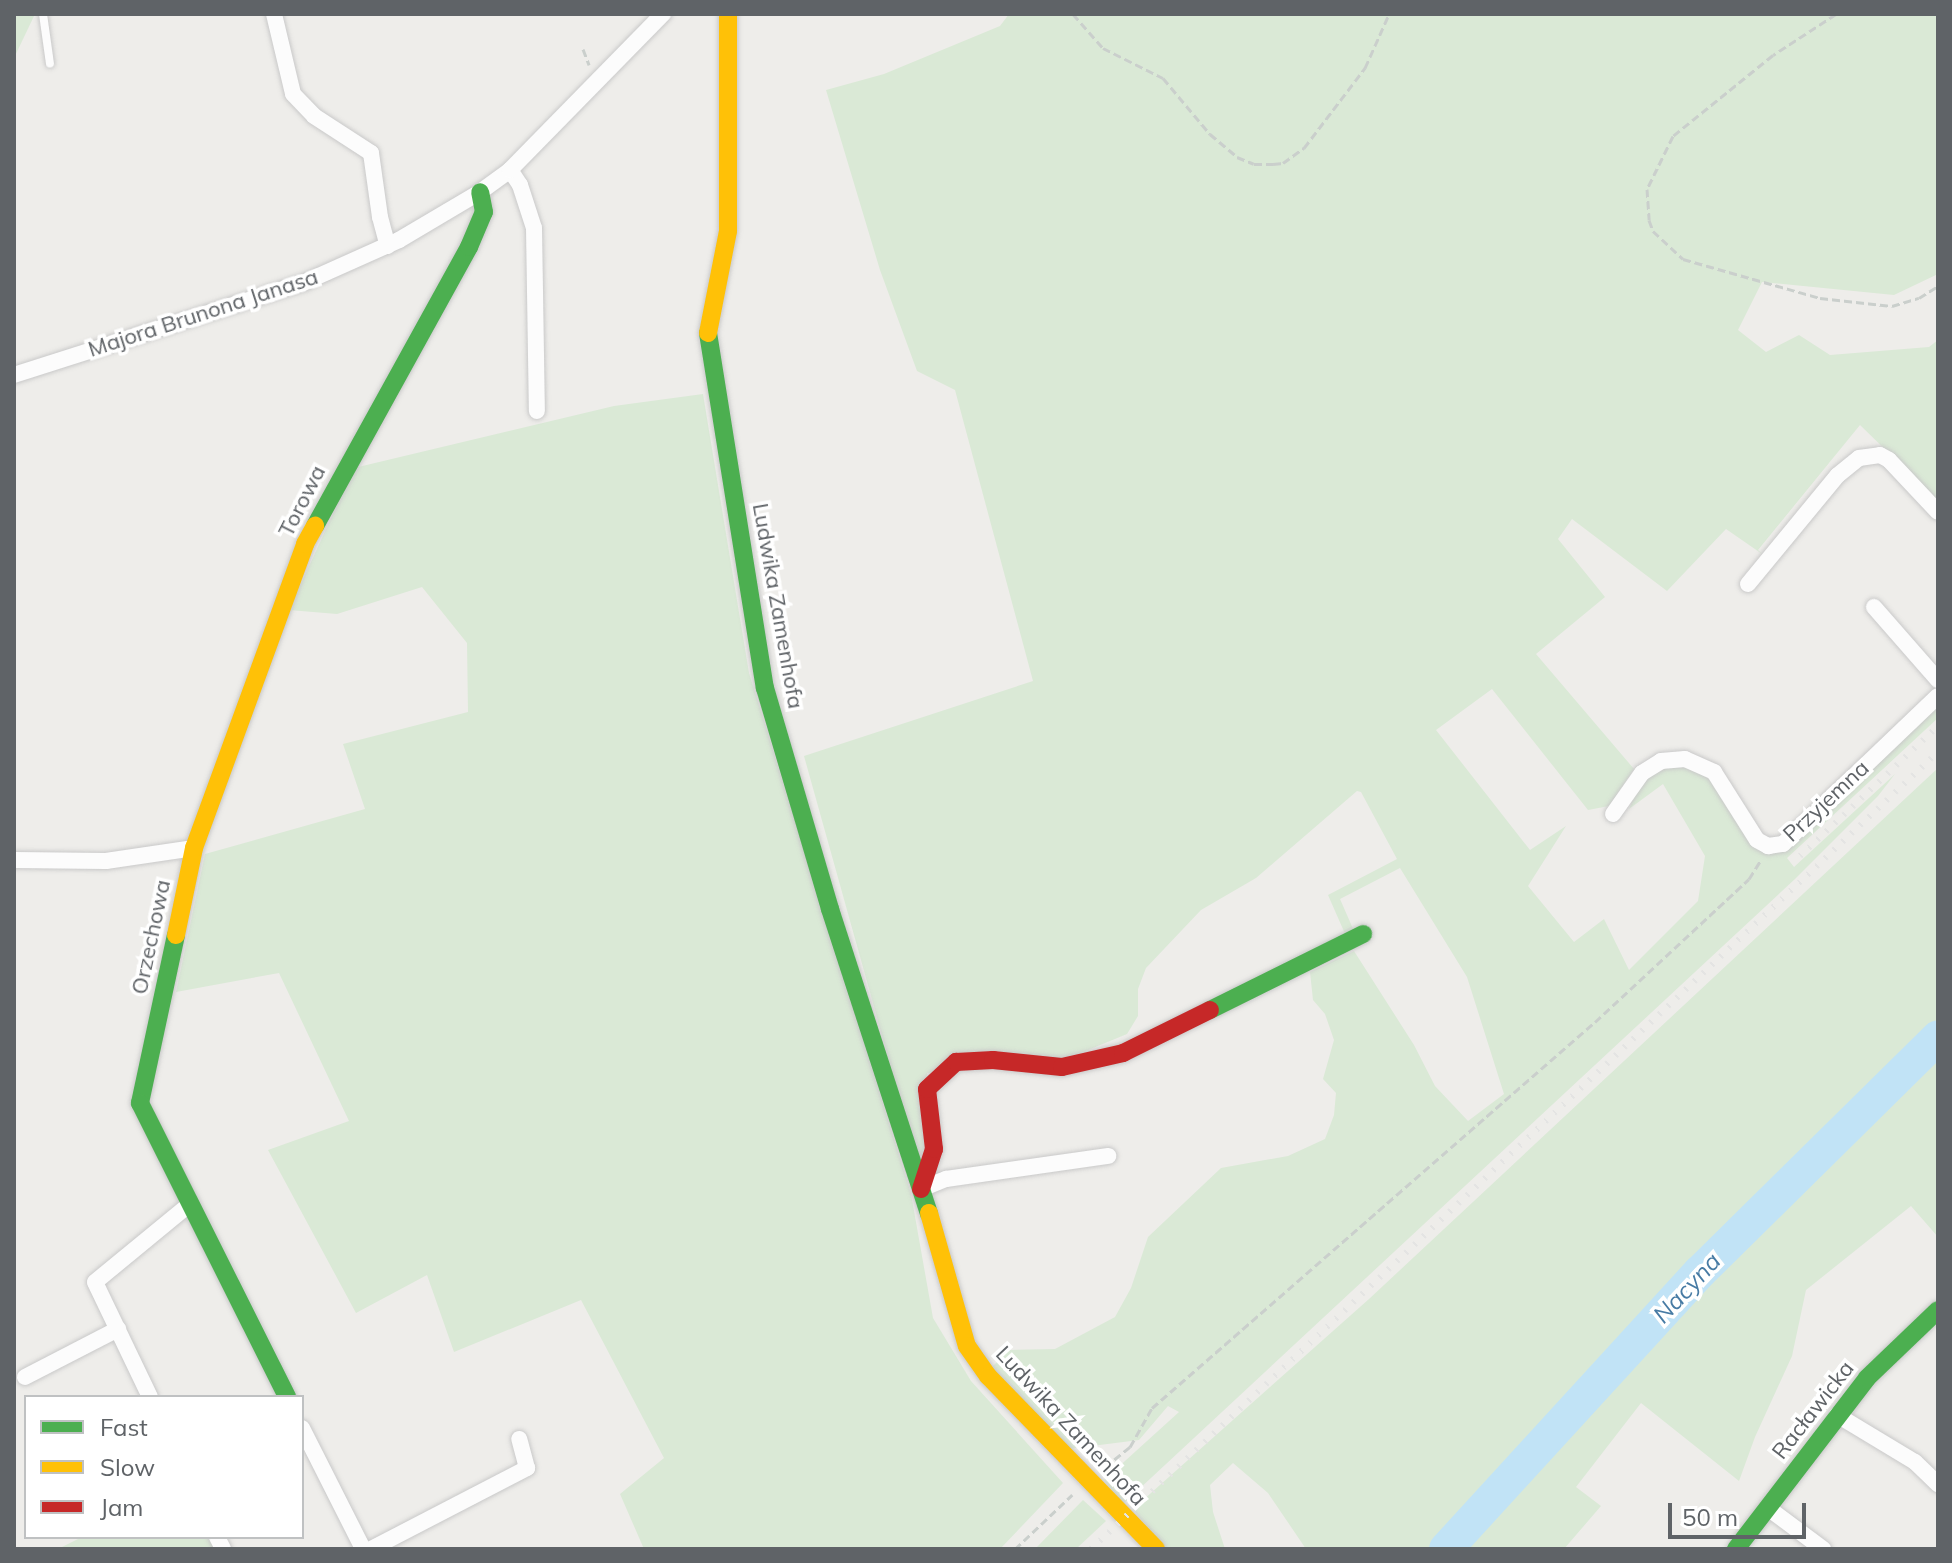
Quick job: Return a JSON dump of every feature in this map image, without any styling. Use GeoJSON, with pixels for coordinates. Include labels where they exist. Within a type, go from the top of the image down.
{"type":"FeatureCollection","features":[{"type":"Feature","properties":{"kind":"street"},"geometry":{"type":"LineString","coordinates":[[274,14],[293,94],[314,116],[371,153],[380,217],[388,246]]}},
{"type":"Feature","properties":{"kind":"street","name":"Majora Brunona Janasa"},"geometry":{"type":"LineString","coordinates":[[14,375],[303,283],[388,246],[480,192],[510,170],[663,14]]}},
{"type":"Feature","properties":{"kind":"street","name":"Ludwika Zamenhofa"},"geometry":{"type":"LineString","coordinates":[[728,14],[728,231],[707,339],[765,688],[830,909],[921,1189],[967,1346],[988,1376],[1156,1549]]}},
{"type":"Feature","properties":{"kind":"street"},"geometry":{"type":"LineString","coordinates":[[510,170],[520,185],[534,228],[537,411]]}},
{"type":"Feature","properties":{"kind":"street","name":"Torowa"},"geometry":{"type":"LineString","coordinates":[[194,848],[305,544],[469,247],[484,212],[480,192]]}},
{"type":"Feature","properties":{"kind":"street"},"geometry":{"type":"LineString","coordinates":[[1748,584],[1838,475],[1859,458],[1880,455],[1889,460],[1938,512]]}},
{"type":"Feature","properties":{"kind":"street"},"geometry":{"type":"LineString","coordinates":[[1874,607],[1938,680]]}},
{"type":"Feature","properties":{"kind":"street","name":"Przyjemna"},"geometry":{"type":"LineString","coordinates":[[1613,814],[1642,773],[1661,761],[1685,759],[1714,772],[1746,826],[1764,845],[1777,846],[1788,840],[1938,696]]}},
{"type":"Feature","properties":{"kind":"street","name":"Orzechowa"},"geometry":{"type":"LineString","coordinates":[[14,860],[106,861],[194,848],[140,1103],[286,1395]]}},
{"type":"Feature","properties":{"kind":"street"},"geometry":{"type":"LineString","coordinates":[[921,1189],[934,1149],[927,1089],[936,1076],[956,1062],[993,1060],[1062,1067],[1123,1053],[1363,934]]}},
{"type":"Feature","properties":{"kind":"street"},"geometry":{"type":"LineString","coordinates":[[921,1189],[946,1179],[1108,1156]]}},
{"type":"Feature","properties":{"kind":"street"},"geometry":{"type":"LineString","coordinates":[[149,1395],[95,1282],[190,1204]]}},
{"type":"Feature","properties":{"kind":"street","name":"Racławicka"},"geometry":{"type":"LineString","coordinates":[[1736,1549],[1837,1415],[1886,1357],[1938,1310]]}},
{"type":"Feature","properties":{"kind":"street"},"geometry":{"type":"LineString","coordinates":[[25,1377],[118,1329]]}},
{"type":"Feature","properties":{"kind":"street"},"geometry":{"type":"LineString","coordinates":[[1837,1415],[1915,1462],[1938,1484]]}},
{"type":"Feature","properties":{"kind":"street"},"geometry":{"type":"LineString","coordinates":[[304,1432],[363,1549]]}},
{"type":"Feature","properties":{"kind":"street"},"geometry":{"type":"LineString","coordinates":[[371,1549],[527,1468],[519,1439]]}},
{"type":"Feature","properties":{"kind":"street"},"geometry":{"type":"LineString","coordinates":[[1768,1508],[1823,1549]]}},
{"type":"Feature","properties":{"kind":"lane"},"geometry":{"type":"LineString","coordinates":[[43,14],[50,64]]}},
{"type":"Feature","properties":{"kind":"path"},"geometry":{"type":"LineString","coordinates":[[1073,14],[1103,48],[1163,78],[1210,134],[1237,157],[1254,164],[1273,164],[1283,163],[1304,148],[1318,130],[1365,68],[1389,14]]}},
{"type":"Feature","properties":{"kind":"path"},"geometry":{"type":"LineString","coordinates":[[1836,14],[1761,64],[1673,136],[1647,189],[1649,220],[1653,231],[1683,259],[1820,298],[1892,306],[1919,298],[1938,286]]}},
{"type":"Feature","properties":{"kind":"path"},"geometry":{"type":"LineString","coordinates":[[583,49],[594,71]]}},
{"type":"Feature","properties":{"kind":"path"},"geometry":{"type":"LineString","coordinates":[[1015,1549],[1048,1514],[1130,1447],[1152,1408],[1595,1022],[1749,879],[1761,860],[1764,845]]}},
{"type":"Feature","properties":{"kind":"green space"},"geometry":{"type":"Polygon","coordinates":[[[35,14],[14,58],[14,17],[35,14]]]}},
{"type":"Feature","properties":{"kind":"green space"},"geometry":{"type":"Polygon","coordinates":[[[1009,14],[1938,14],[1938,274],[1894,295],[1762,282],[1738,330],[1766,352],[1799,335],[1830,355],[1929,347],[1938,340],[1938,501],[1860,425],[1758,550],[1765,556],[1726,529],[1667,591],[1572,519],[1558,539],[1605,597],[1536,654],[1634,769],[1609,806],[1588,810],[1492,689],[1436,730],[1530,850],[1566,826],[1528,886],[1574,942],[1604,919],[1629,970],[1698,901],[1705,856],[1663,784],[1629,809],[1642,780],[1675,764],[1707,772],[1771,852],[1938,703],[1938,718],[1787,858],[1794,867],[1895,774],[1878,796],[1795,879],[1123,1504],[1104,1480],[1179,1412],[1168,1406],[1139,1440],[1068,1449],[990,1369],[1009,1350],[1055,1349],[1115,1317],[1131,1288],[1148,1237],[1221,1168],[1288,1156],[1325,1139],[1334,1115],[1336,1093],[1323,1079],[1334,1040],[1325,1014],[1313,1000],[1310,972],[1354,951],[1414,1045],[1435,1086],[1468,1121],[1504,1094],[1467,977],[1400,868],[1340,899],[1354,931],[1346,936],[1328,895],[1397,859],[1361,792],[1357,791],[1256,878],[1201,910],[1146,968],[1138,989],[1138,1016],[1127,1034],[1059,1062],[927,1073],[925,1160],[914,1150],[804,756],[1033,681],[955,390],[917,371],[880,270],[826,90],[884,74],[1000,26],[1009,14]]]}},
{"type":"Feature","properties":{"kind":"green space"},"geometry":{"type":"Polygon","coordinates":[[[703,394],[749,673],[911,1194],[933,1318],[971,1381],[1063,1483],[1000,1549],[644,1549],[620,1494],[664,1458],[581,1300],[454,1352],[427,1275],[356,1313],[268,1150],[349,1121],[279,973],[176,992],[205,854],[365,809],[343,744],[468,712],[467,643],[422,587],[337,614],[289,610],[354,468],[614,406],[703,394]]]}},
{"type":"Feature","properties":{"kind":"green space"},"geometry":{"type":"Polygon","coordinates":[[[1938,768],[1938,1030],[1703,1263],[1439,1549],[1306,1549],[1268,1493],[1233,1463],[1210,1485],[1213,1512],[1225,1549],[1165,1549],[1133,1509],[1369,1299],[1938,768]]]}},
{"type":"Feature","properties":{"kind":"green space"},"geometry":{"type":"Polygon","coordinates":[[[1938,1044],[1938,1237],[1911,1206],[1806,1290],[1792,1356],[1755,1437],[1739,1481],[1641,1403],[1576,1487],[1601,1506],[1564,1549],[1456,1549],[1724,1259],[1938,1044]]]}},
{"type":"Feature","properties":{"kind":"green space"},"geometry":{"type":"Polygon","coordinates":[[[1083,1500],[1106,1521],[1076,1549],[1035,1549],[1083,1500]]]}},
{"type":"Feature","properties":{"kind":"green space"},"geometry":{"type":"Polygon","coordinates":[[[78,1539],[211,1539],[216,1549],[58,1549],[78,1539]]]}},
{"type":"Feature","properties":{"kind":"waterway","name":"Nacyna"},"geometry":{"type":"LineString","coordinates":[[1446,1549],[1700,1272],[1938,1037]]}},
{"type":"Feature","properties":{"kind":"railway"},"geometry":{"type":"LineString","coordinates":[[1800,856],[1938,726]]}},
{"type":"Feature","properties":{"kind":"railway"},"geometry":{"type":"LineString","coordinates":[[1091,1549],[1938,752]]}},
{"type":"Feature","properties":{"kind":"traffic: fast"},"geometry":{"type":"LineString","coordinates":[[315,526],[469,247],[484,212],[480,192]]}},
{"type":"Feature","properties":{"kind":"traffic: fast"},"geometry":{"type":"LineString","coordinates":[[708,333],[765,688],[830,909],[929,1213]]}},
{"type":"Feature","properties":{"kind":"traffic: fast"},"geometry":{"type":"LineString","coordinates":[[1210,1010],[1363,934]]}},
{"type":"Feature","properties":{"kind":"traffic: fast"},"geometry":{"type":"LineString","coordinates":[[176,935],[140,1103],[286,1395]]}},
{"type":"Feature","properties":{"kind":"traffic: fast"},"geometry":{"type":"LineString","coordinates":[[1736,1549],[1867,1378],[1938,1310]]}},
{"type":"Feature","properties":{"kind":"traffic: slow"},"geometry":{"type":"LineString","coordinates":[[708,333],[728,231],[728,14]]}},
{"type":"Feature","properties":{"kind":"traffic: slow"},"geometry":{"type":"LineString","coordinates":[[176,935],[194,848],[305,544],[315,526]]}},
{"type":"Feature","properties":{"kind":"traffic: slow"},"geometry":{"type":"LineString","coordinates":[[929,1213],[967,1346],[988,1376],[1156,1549]]}},
{"type":"Feature","properties":{"kind":"traffic: jam"},"geometry":{"type":"LineString","coordinates":[[921,1189],[934,1149],[927,1089],[956,1062],[993,1060],[1062,1067],[1123,1053],[1210,1010]]}}]}
